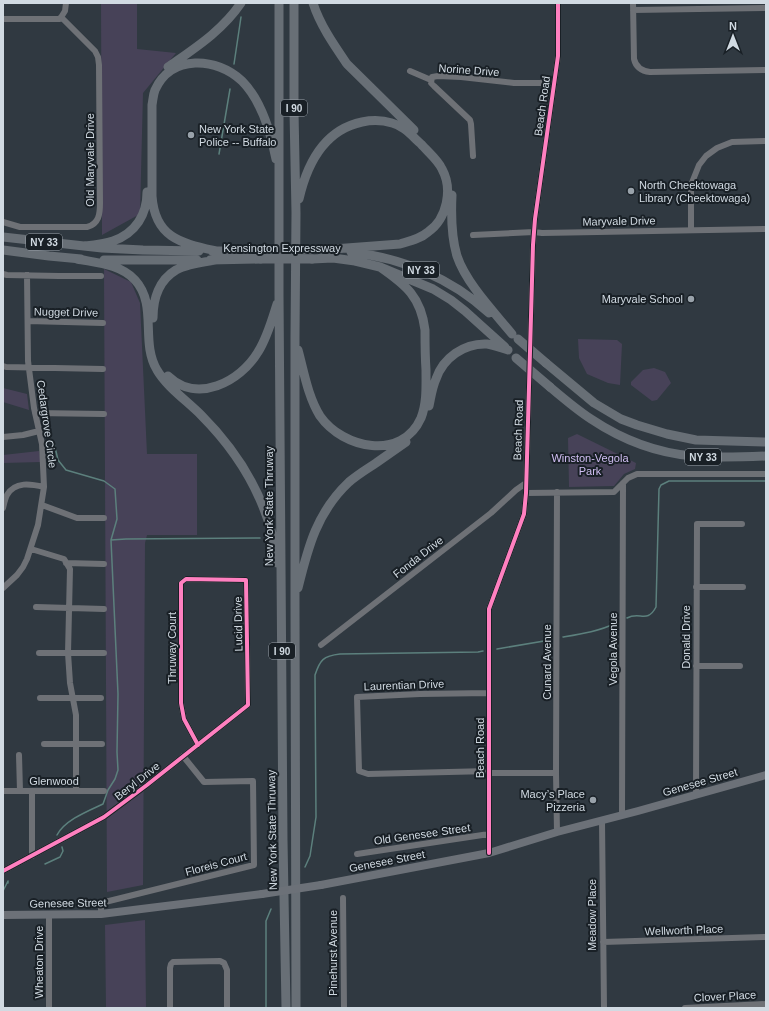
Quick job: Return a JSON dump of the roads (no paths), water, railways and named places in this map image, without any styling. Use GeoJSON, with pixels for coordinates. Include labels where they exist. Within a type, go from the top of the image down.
{"type":"FeatureCollection","features":[{"type":"Feature","properties":{"kind":"highway"},"geometry":{"type":"LineString","coordinates":[[85,246],[106,243],[118,239],[129,232],[140,220],[147,199],[148,104],[151,89],[166,69],[218,30],[229,19],[241,3]]}},
{"type":"Feature","properties":{"kind":"highway","name":"New York State Thruway"},"geometry":{"type":"LineString","coordinates":[[279,3],[279,294],[286,1008]]}},
{"type":"Feature","properties":{"kind":"highway","name":"New York State Thruway"},"geometry":{"type":"LineString","coordinates":[[294,3],[296,213],[296,1008]]}},
{"type":"Feature","properties":{"kind":"highway"},"geometry":{"type":"LineString","coordinates":[[313,3],[326,32],[347,64],[437,154],[448,169],[452,186],[452,228],[458,258],[474,288],[515,336]]}},
{"type":"Feature","properties":{"kind":"highway"},"geometry":{"type":"LineString","coordinates":[[216,256],[183,243],[165,231],[159,223],[153,205],[152,105],[156,89],[163,79],[168,74],[183,65],[199,63],[212,65],[223,69],[241,81],[249,89],[263,117],[274,150],[280,175]]}},
{"type":"Feature","properties":{"kind":"highway"},"geometry":{"type":"LineString","coordinates":[[296,213],[302,186],[311,163],[318,152],[334,134],[357,123],[376,120],[386,121],[398,125],[407,131],[442,168],[448,186],[447,200],[440,219],[432,230],[412,241],[400,244],[315,253]]}},
{"type":"Feature","properties":{"kind":"highway","name":"Kensington Expressway"},"geometry":{"type":"LineString","coordinates":[[3,237],[85,246],[216,256]]}},
{"type":"Feature","properties":{"kind":"highway","name":"Kensington Expressway"},"geometry":{"type":"LineString","coordinates":[[3,250],[77,259],[126,260],[347,252],[382,257],[437,277],[457,288],[474,300],[546,364],[594,403],[622,418],[637,425],[667,434],[696,440],[766,442]]}},
{"type":"Feature","properties":{"kind":"highway","name":"Kensington Expressway"},"geometry":{"type":"LineString","coordinates":[[315,253],[380,267],[433,289],[465,311],[566,401],[591,420],[619,435],[644,445],[692,456],[715,458],[765,456]]}},
{"type":"Feature","properties":{"kind":"highway"},"geometry":{"type":"LineString","coordinates":[[216,256],[177,269],[164,280],[155,296],[152,343],[156,359],[165,373],[181,386],[199,389],[210,388],[227,382],[244,369],[259,352],[269,328],[279,294]]}},
{"type":"Feature","properties":{"kind":"highway"},"geometry":{"type":"LineString","coordinates":[[77,259],[112,266],[119,269],[130,276],[139,286],[147,304],[151,359],[166,382],[220,434],[244,467],[262,502],[271,530],[282,586]]}},
{"type":"Feature","properties":{"kind":"highway"},"geometry":{"type":"LineString","coordinates":[[295,337],[311,398],[322,418],[334,430],[343,437],[354,442],[375,446],[387,445],[408,435],[420,418],[425,401],[424,320],[411,292],[396,278],[380,267]]}},
{"type":"Feature","properties":{"kind":"highway"},"geometry":{"type":"LineString","coordinates":[[295,603],[313,535],[329,505],[350,482],[416,433],[425,418],[436,379],[445,362],[450,357],[465,348],[476,345],[487,344],[508,350]]}},
{"type":"Feature","properties":{"kind":"main road","name":"Genesee Street"},"geometry":{"type":"LineString","coordinates":[[3,915],[101,914],[262,894],[342,882],[489,853],[557,832],[602,821],[766,775]]}},
{"type":"Feature","properties":{"kind":"street"},"geometry":{"type":"LineString","coordinates":[[3,19],[60,18],[66,8],[66,3]]}},
{"type":"Feature","properties":{"kind":"street","name":"Beach Road"},"geometry":{"type":"LineString","coordinates":[[489,853],[490,609],[524,514],[526,493],[534,232],[558,56],[558,3]]}},
{"type":"Feature","properties":{"kind":"street"},"geometry":{"type":"LineString","coordinates":[[766,8],[633,6],[634,59],[636,65],[643,71],[766,70]]}},
{"type":"Feature","properties":{"kind":"street","name":"Old Maryvale Drive"},"geometry":{"type":"LineString","coordinates":[[3,222],[20,227],[87,227],[93,226],[100,213],[98,57],[96,51],[62,16]]}},
{"type":"Feature","properties":{"kind":"street"},"geometry":{"type":"LineString","coordinates":[[410,71],[431,80]]}},
{"type":"Feature","properties":{"kind":"street","name":"Norine Drive"},"geometry":{"type":"LineString","coordinates":[[473,156],[470,120],[431,83],[432,77],[444,76],[509,82],[554,83]]}},
{"type":"Feature","properties":{"kind":"street"},"geometry":{"type":"LineString","coordinates":[[691,230],[691,185],[699,165],[706,156],[717,148],[732,142],[766,141]]}},
{"type":"Feature","properties":{"kind":"street","name":"Maryvale Drive"},"geometry":{"type":"LineString","coordinates":[[473,235],[534,232],[766,230]]}},
{"type":"Feature","properties":{"kind":"street"},"geometry":{"type":"LineString","coordinates":[[3,274],[101,276]]}},
{"type":"Feature","properties":{"kind":"street","name":"Cedargrove Circle"},"geometry":{"type":"LineString","coordinates":[[3,588],[14,579],[23,567],[31,549],[38,525],[44,487],[42,444],[35,413],[29,367],[27,275]]}},
{"type":"Feature","properties":{"kind":"street","name":"Nugget Drive"},"geometry":{"type":"LineString","coordinates":[[28,321],[103,322]]}},
{"type":"Feature","properties":{"kind":"street"},"geometry":{"type":"LineString","coordinates":[[3,366],[103,369]]}},
{"type":"Feature","properties":{"kind":"street"},"geometry":{"type":"LineString","coordinates":[[35,413],[104,414]]}},
{"type":"Feature","properties":{"kind":"street"},"geometry":{"type":"LineString","coordinates":[[3,436],[23,435],[39,431]]}},
{"type":"Feature","properties":{"kind":"street"},"geometry":{"type":"LineString","coordinates":[[526,493],[614,492],[628,478],[637,474],[766,474]]}},
{"type":"Feature","properties":{"kind":"street","name":"Fonda Drive"},"geometry":{"type":"LineString","coordinates":[[321,645],[491,513],[526,483]]}},
{"type":"Feature","properties":{"kind":"street","name":"Vegola Avenue"},"geometry":{"type":"LineString","coordinates":[[622,815],[623,483]]}},
{"type":"Feature","properties":{"kind":"street"},"geometry":{"type":"LineString","coordinates":[[3,508],[6,496],[12,489],[29,484],[44,487]]}},
{"type":"Feature","properties":{"kind":"street","name":"Cunard Avenue"},"geometry":{"type":"LineString","coordinates":[[557,492],[557,832]]}},
{"type":"Feature","properties":{"kind":"street"},"geometry":{"type":"LineString","coordinates":[[42,505],[78,518],[104,518]]}},
{"type":"Feature","properties":{"kind":"street","name":"Donald Drive"},"geometry":{"type":"LineString","coordinates":[[696,795],[697,524],[742,524]]}},
{"type":"Feature","properties":{"kind":"street"},"geometry":{"type":"LineString","coordinates":[[31,549],[64,559],[70,569],[68,653],[70,683],[76,715],[76,791]]}},
{"type":"Feature","properties":{"kind":"street"},"geometry":{"type":"LineString","coordinates":[[66,563],[104,564]]}},
{"type":"Feature","properties":{"kind":"street","name":"Thruway Court"},"geometry":{"type":"LineString","coordinates":[[198,745],[184,719],[181,703],[181,583],[186,579],[215,580]]}},
{"type":"Feature","properties":{"kind":"street","name":"Lucid Drive"},"geometry":{"type":"LineString","coordinates":[[215,580],[246,580],[247,676]]}},
{"type":"Feature","properties":{"kind":"street"},"geometry":{"type":"LineString","coordinates":[[696,587],[743,587]]}},
{"type":"Feature","properties":{"kind":"street"},"geometry":{"type":"LineString","coordinates":[[36,607],[104,609]]}},
{"type":"Feature","properties":{"kind":"street"},"geometry":{"type":"LineString","coordinates":[[39,653],[104,653]]}},
{"type":"Feature","properties":{"kind":"street"},"geometry":{"type":"LineString","coordinates":[[696,666],[740,666]]}},
{"type":"Feature","properties":{"kind":"street","name":"Beryl Drive"},"geometry":{"type":"LineString","coordinates":[[3,871],[104,817],[198,745],[248,704],[247,676]]}},
{"type":"Feature","properties":{"kind":"street","name":"Laurentian Drive"},"geometry":{"type":"LineString","coordinates":[[489,692],[357,697],[359,771],[368,774],[489,772]]}},
{"type":"Feature","properties":{"kind":"street"},"geometry":{"type":"LineString","coordinates":[[40,698],[101,698]]}},
{"type":"Feature","properties":{"kind":"street"},"geometry":{"type":"LineString","coordinates":[[44,744],[102,744]]}},
{"type":"Feature","properties":{"kind":"street"},"geometry":{"type":"LineString","coordinates":[[20,755],[20,791]]}},
{"type":"Feature","properties":{"kind":"street","name":"Floreis Court"},"geometry":{"type":"LineString","coordinates":[[101,914],[101,906],[105,902],[254,865],[253,781],[204,782],[183,756]]}},
{"type":"Feature","properties":{"kind":"street"},"geometry":{"type":"LineString","coordinates":[[489,772],[556,773]]}},
{"type":"Feature","properties":{"kind":"street","name":"Glenwood"},"geometry":{"type":"LineString","coordinates":[[3,791],[104,791]]}},
{"type":"Feature","properties":{"kind":"street"},"geometry":{"type":"LineString","coordinates":[[32,791],[32,856]]}},
{"type":"Feature","properties":{"kind":"street","name":"Meadow Place"},"geometry":{"type":"LineString","coordinates":[[602,821],[604,1008]]}},
{"type":"Feature","properties":{"kind":"street","name":"Old Genesee Street"},"geometry":{"type":"LineString","coordinates":[[357,854],[489,834]]}},
{"type":"Feature","properties":{"kind":"street","name":"Pinehurst Avenue"},"geometry":{"type":"LineString","coordinates":[[343,898],[344,1008]]}},
{"type":"Feature","properties":{"kind":"street","name":"Wheaton Drive"},"geometry":{"type":"LineString","coordinates":[[49,915],[49,1008]]}},
{"type":"Feature","properties":{"kind":"street","name":"Wellworth Place"},"geometry":{"type":"LineString","coordinates":[[603,942],[766,937]]}},
{"type":"Feature","properties":{"kind":"street"},"geometry":{"type":"LineString","coordinates":[[170,1008],[170,972],[171,964],[173,962],[220,961],[224,963],[227,970],[227,1008]]}},
{"type":"Feature","properties":{"kind":"street","name":"Clover Place"},"geometry":{"type":"LineString","coordinates":[[685,1008],[766,1004]]}},
{"type":"Feature","properties":{"kind":"waterway"},"geometry":{"type":"LineString","coordinates":[[234,64],[241,17]]}},
{"type":"Feature","properties":{"kind":"waterway"},"geometry":{"type":"LineString","coordinates":[[219,154],[230,89]]}},
{"type":"Feature","properties":{"kind":"waterway"},"geometry":{"type":"LineString","coordinates":[[54,443],[58,460],[66,470],[104,481],[115,489],[117,519],[111,540],[118,694],[118,770],[103,804],[71,820],[57,835]]}},
{"type":"Feature","properties":{"kind":"waterway"},"geometry":{"type":"LineString","coordinates":[[627,618],[632,616],[650,615],[656,607],[659,489],[661,485],[669,481],[766,481]]}},
{"type":"Feature","properties":{"kind":"waterway"},"geometry":{"type":"LineString","coordinates":[[111,540],[260,538]]}},
{"type":"Feature","properties":{"kind":"waterway"},"geometry":{"type":"LineString","coordinates":[[563,637],[597,630],[616,623]]}},
{"type":"Feature","properties":{"kind":"waterway"},"geometry":{"type":"LineString","coordinates":[[497,649],[550,640]]}},
{"type":"Feature","properties":{"kind":"waterway"},"geometry":{"type":"LineString","coordinates":[[305,867],[310,856],[316,817],[315,675],[321,662],[330,656],[340,654],[483,651]]}},
{"type":"Feature","properties":{"kind":"waterway"},"geometry":{"type":"LineString","coordinates":[[45,864],[60,857],[63,851],[62,847]]}},
{"type":"Feature","properties":{"kind":"waterway"},"geometry":{"type":"LineString","coordinates":[[3,907],[3,891],[8,881],[8,883]]}},
{"type":"Feature","properties":{"kind":"waterway"},"geometry":{"type":"LineString","coordinates":[[266,1008],[266,921],[271,909]]}},
{"type":"Feature","properties":{"kind":"place","name":"New York State Police -- Buffalo"},"geometry":{"type":"Point","coordinates":[191,135]}},
{"type":"Feature","properties":{"kind":"place","name":"North Cheektowaga Library (Cheektowaga)"},"geometry":{"type":"Point","coordinates":[631,191]}},
{"type":"Feature","properties":{"kind":"place","name":"Maryvale School"},"geometry":{"type":"Point","coordinates":[691,299]}},
{"type":"Feature","properties":{"kind":"place","name":"Macy’s Place Pizzeria"},"geometry":{"type":"Point","coordinates":[593,800]}},
{"type":"Feature","properties":{"kind":"park label","name":"Winston-Vegola Park"},"geometry":{"type":"Point","coordinates":[590,464]}}]}
